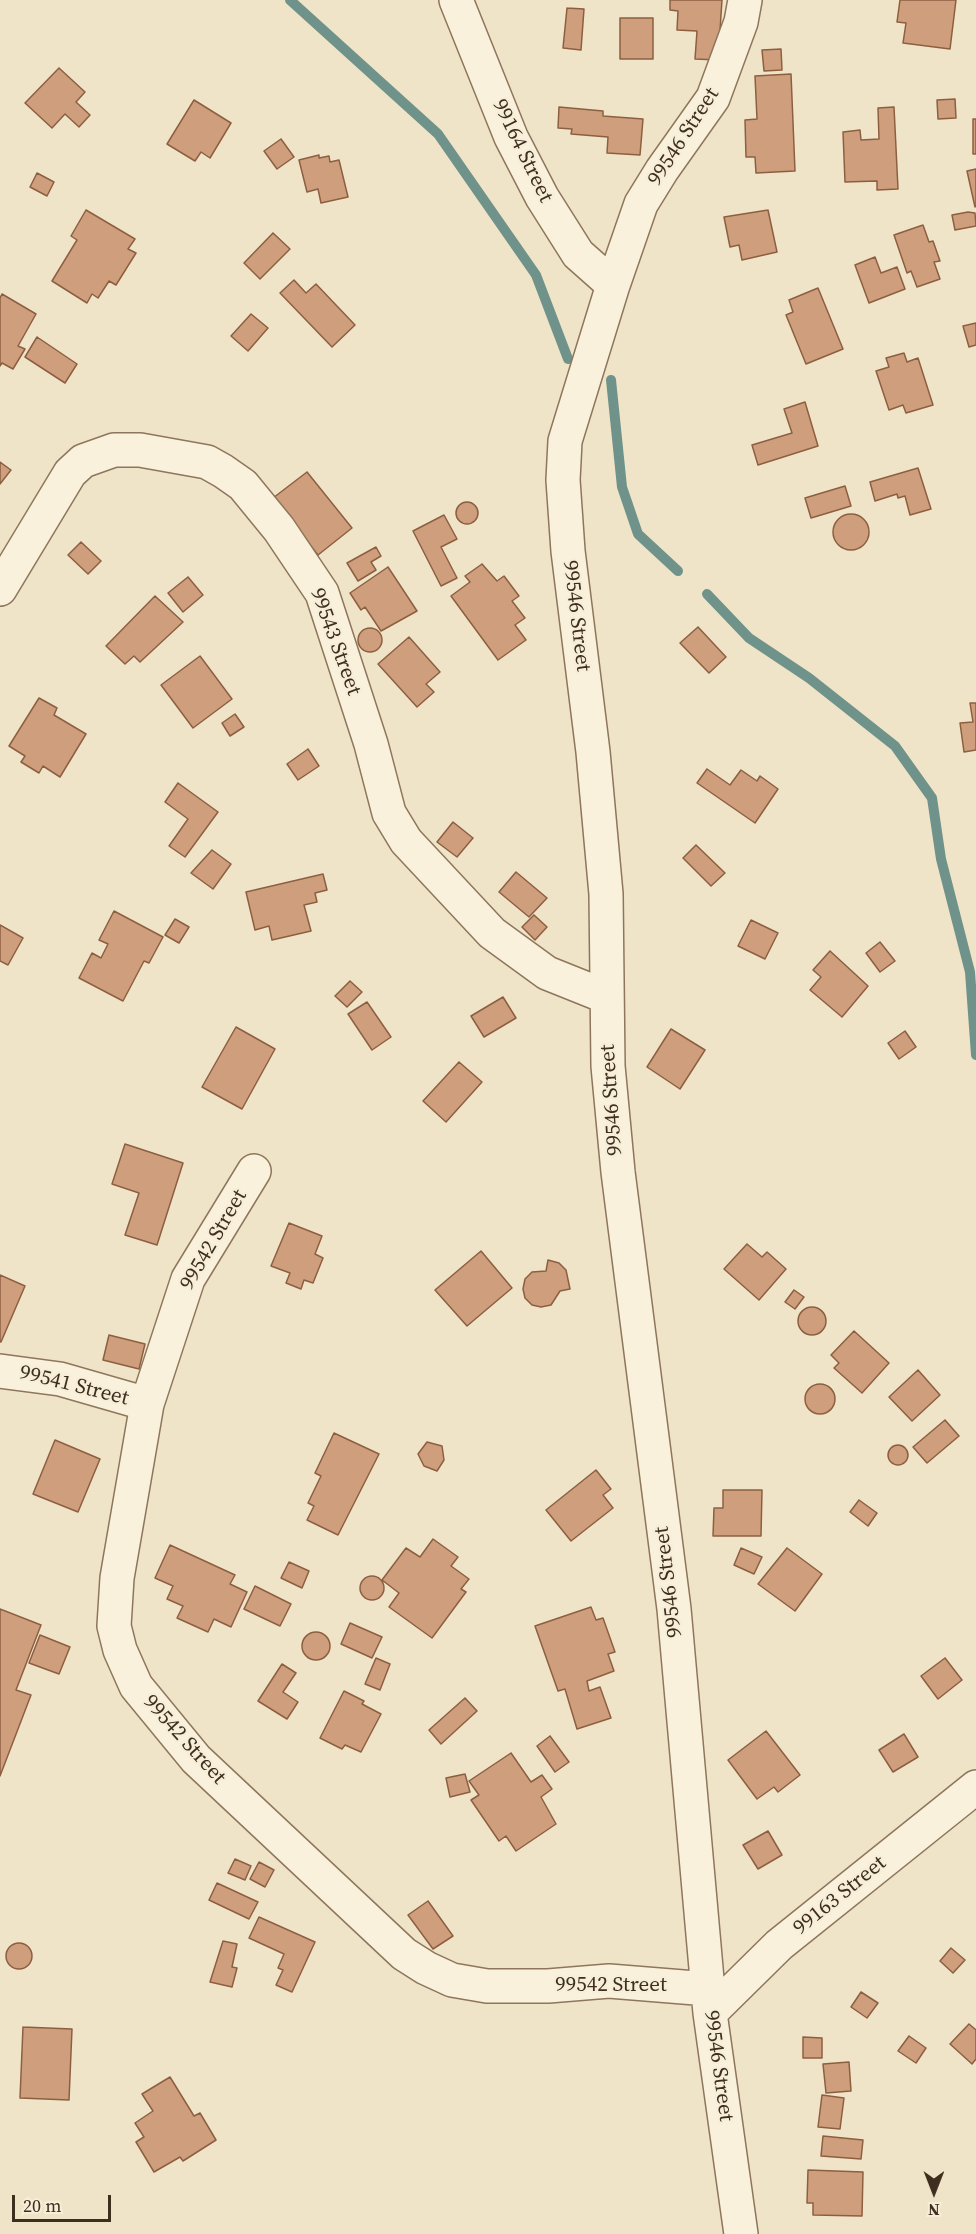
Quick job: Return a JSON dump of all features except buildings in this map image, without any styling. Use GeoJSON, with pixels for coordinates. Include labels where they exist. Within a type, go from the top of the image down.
{"type":"FeatureCollection","features":[{"type":"Feature","properties":{"kind":"street","name":"99164 Street"},"geometry":{"type":"LineString","coordinates":[[456,0],[511,137],[542,197],[578,254],[612,285]]}},
{"type":"Feature","properties":{"kind":"street","name":"99546 Street"},"geometry":{"type":"LineString","coordinates":[[741,2234],[709,2001],[674,1609],[618,1172],[608,1066],[606,894],[593,752],[568,551],[563,480],[565,441],[612,285],[641,204],[713,98],[741,22],[745,0]]}},
{"type":"Feature","properties":{"kind":"street","name":"99543 Street"},"geometry":{"type":"LineString","coordinates":[[0,589],[70,473],[94,455],[114,450],[163,453],[207,462],[223,471],[243,485],[279,529],[322,593],[371,744],[389,813],[406,841],[492,933],[547,973],[607,997]]}},
{"type":"Feature","properties":{"kind":"street","name":"99542 Street"},"geometry":{"type":"LineString","coordinates":[[254,1171],[188,1279],[147,1404],[117,1578],[114,1626],[120,1650],[136,1686],[196,1759],[404,1954],[452,1980],[487,1986],[548,1986],[609,1981],[709,2001]]}},
{"type":"Feature","properties":{"kind":"street","name":"99541 Street"},"geometry":{"type":"LineString","coordinates":[[0,1371],[60,1378],[147,1404]]}},
{"type":"Feature","properties":{"kind":"street","name":"99163 Street"},"geometry":{"type":"LineString","coordinates":[[709,2001],[976,1787]]}},
{"type":"Feature","properties":{"kind":"waterway"},"geometry":{"type":"LineString","coordinates":[[290,0],[438,134],[536,275],[568,359]]}},
{"type":"Feature","properties":{"kind":"waterway"},"geometry":{"type":"LineString","coordinates":[[611,380],[622,487],[638,534],[678,571]]}},
{"type":"Feature","properties":{"kind":"waterway"},"geometry":{"type":"LineString","coordinates":[[707,594],[749,638],[809,678],[895,746],[932,798],[941,859],[970,972],[976,1055]]}}]}
